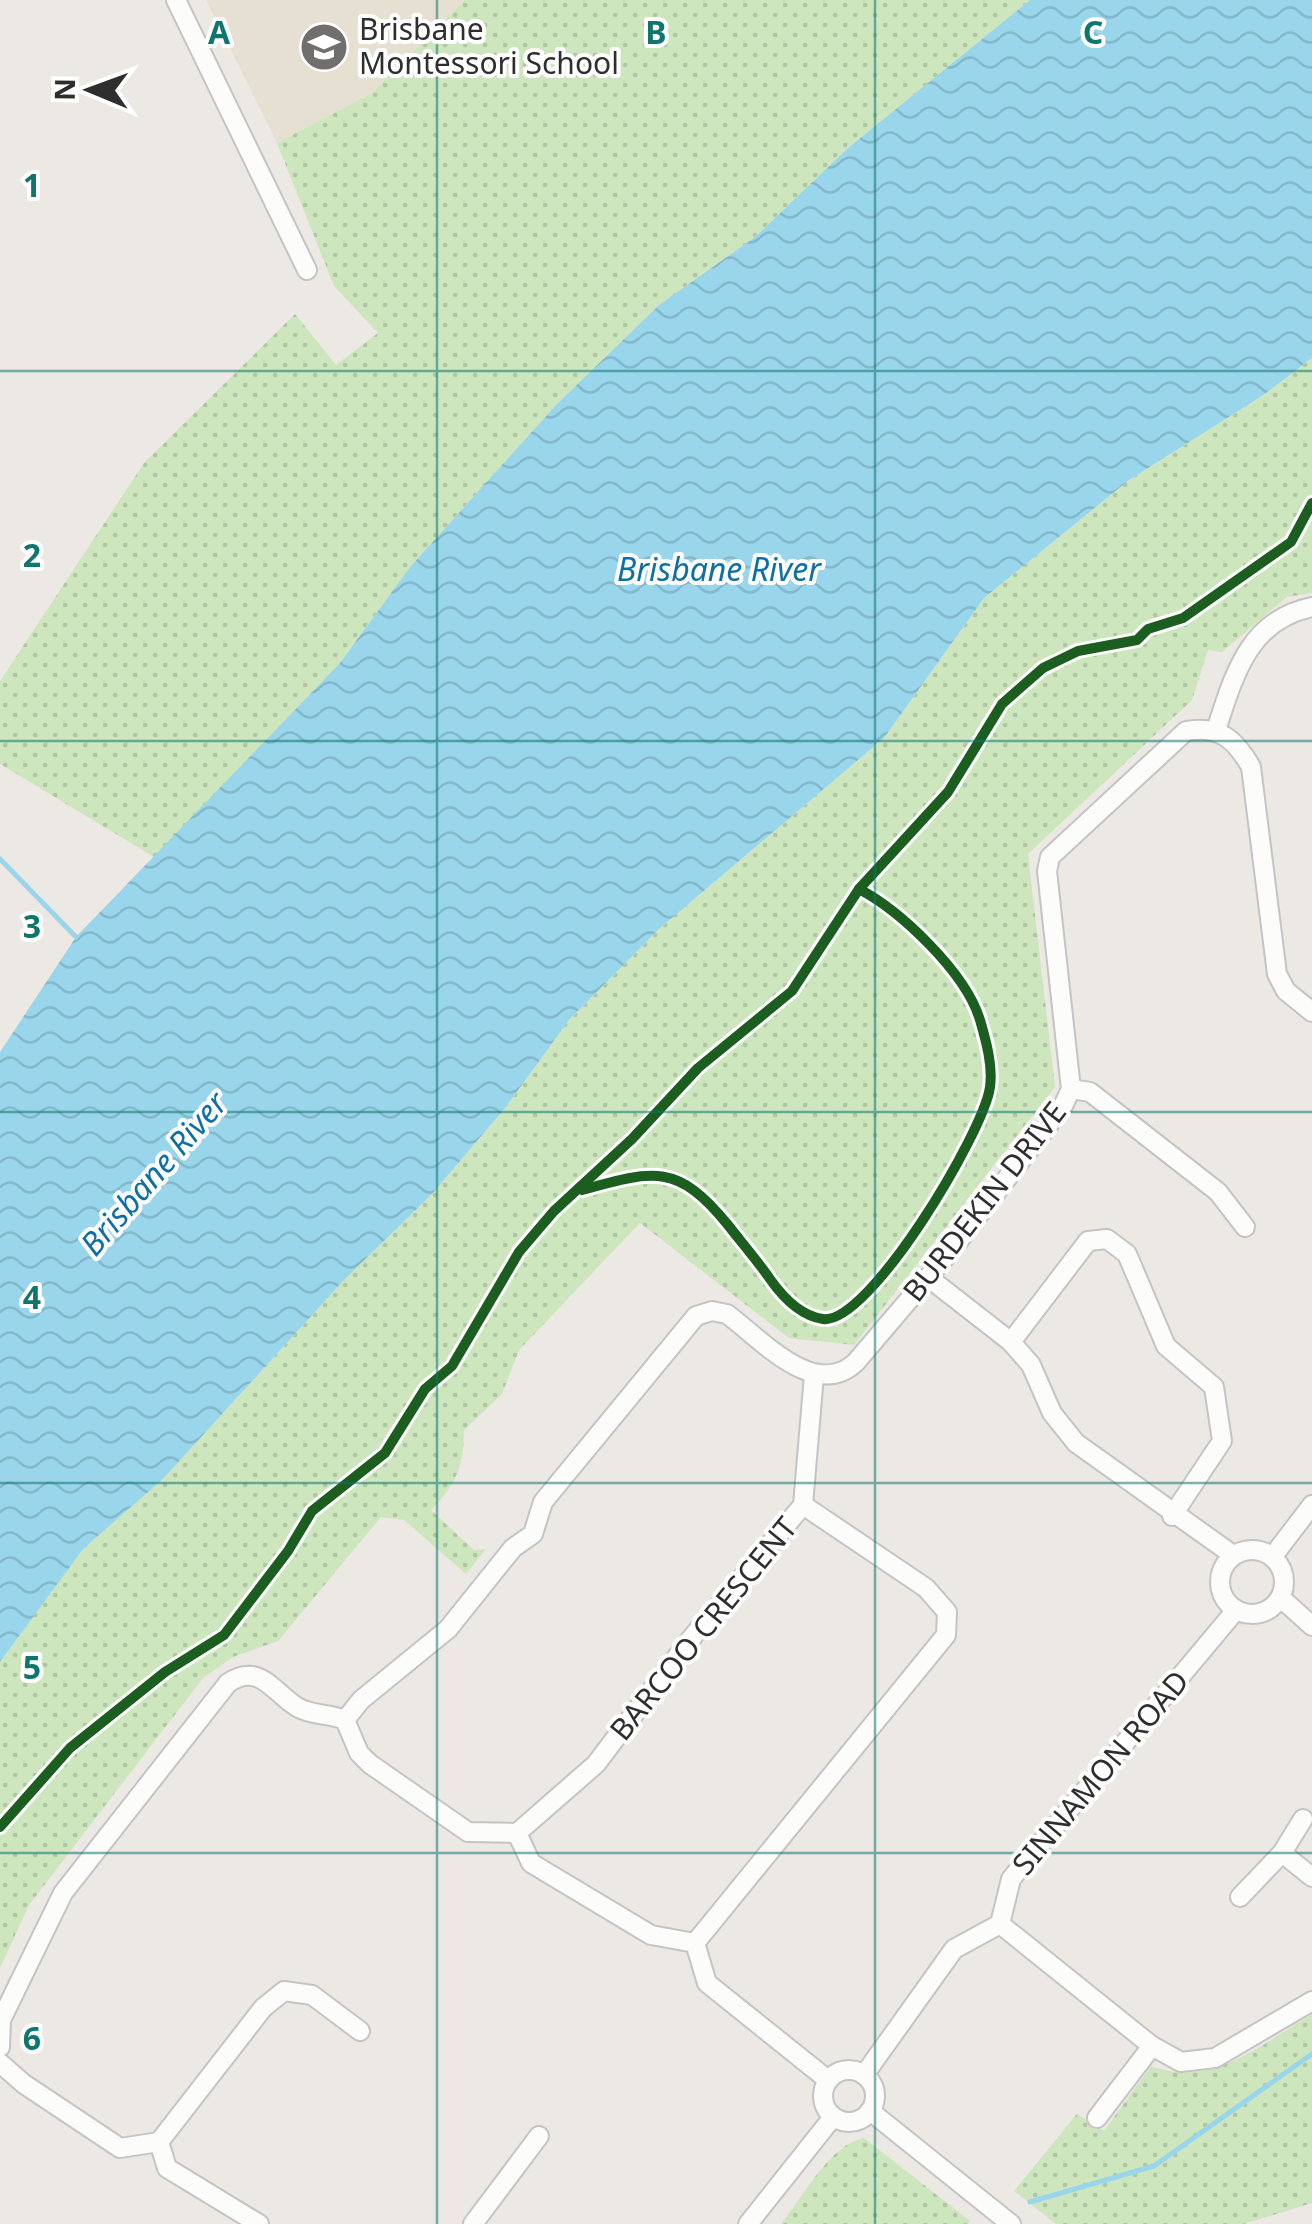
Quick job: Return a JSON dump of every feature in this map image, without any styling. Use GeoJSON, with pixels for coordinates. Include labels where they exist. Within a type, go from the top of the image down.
{"type":"FeatureCollection","features":[{"type":"Feature","properties":{"kind":"street"},"geometry":{"type":"LineString","coordinates":[[176,0],[307,270]]}},
{"type":"Feature","properties":{"kind":"street"},"geometry":{"type":"LineString","coordinates":[[1312,607],[1284,616],[1248,646],[1238,663],[1216,730],[1240,748],[1251,767],[1277,974],[1286,992],[1312,1012]]}},
{"type":"Feature","properties":{"kind":"street","name":"BURDEKIN DRIVE"},"geometry":{"type":"LineString","coordinates":[[814,1374],[846,1372],[928,1278],[1063,1106],[1071,1089],[1047,871],[1050,857],[1174,738],[1186,730],[1216,730]]}},
{"type":"Feature","properties":{"kind":"street"},"geometry":{"type":"LineString","coordinates":[[1071,1089],[1090,1092],[1204,1181],[1245,1227]]}},
{"type":"Feature","properties":{"kind":"street"},"geometry":{"type":"LineString","coordinates":[[1011,1342],[1088,1241],[1106,1239],[1127,1254],[1166,1346],[1214,1387],[1222,1441],[1172,1516]]}},
{"type":"Feature","properties":{"kind":"street"},"geometry":{"type":"LineString","coordinates":[[928,1278],[1011,1342],[1031,1366],[1065,1433],[1172,1516],[1233,1556]]}},
{"type":"Feature","properties":{"kind":"street"},"geometry":{"type":"LineString","coordinates":[[344,1720],[361,1700],[448,1629],[514,1548],[533,1534],[543,1502],[696,1316],[712,1311],[727,1314],[814,1374],[803,1506]]}},
{"type":"Feature","properties":{"kind":"street"},"geometry":{"type":"LineString","coordinates":[[1273,1556],[1312,1505]]}},
{"type":"Feature","properties":{"kind":"street","name":"BARCOO CRESCENT"},"geometry":{"type":"LineString","coordinates":[[516,1833],[596,1764],[689,1641],[803,1506],[926,1588],[947,1612],[946,1635],[695,1943]]}},
{"type":"Feature","properties":{"kind":"street"},"geometry":{"type":"LineString","coordinates":[[1253,1549],[1273,1556],[1284,1576],[1280,1598],[1266,1612],[1236,1610],[1222,1594],[1225,1563],[1233,1556],[1253,1549]]}},
{"type":"Feature","properties":{"kind":"street"},"geometry":{"type":"LineString","coordinates":[[1280,1598],[1312,1626]]}},
{"type":"Feature","properties":{"kind":"street","name":"SINNAMON ROAD"},"geometry":{"type":"LineString","coordinates":[[1000,1924],[1011,1878],[1236,1610]]}},
{"type":"Feature","properties":{"kind":"street"},"geometry":{"type":"LineString","coordinates":[[0,2047],[2,2020],[63,1893],[228,1683],[242,1674],[259,1676],[298,1707],[344,1720],[359,1753],[370,1764],[468,1832],[516,1833],[531,1863],[651,1936],[695,1943],[707,1984],[828,2080]]}},
{"type":"Feature","properties":{"kind":"street"},"geometry":{"type":"LineString","coordinates":[[1240,1896],[1282,1852],[1304,1818]]}},
{"type":"Feature","properties":{"kind":"street"},"geometry":{"type":"LineString","coordinates":[[1282,1852],[1312,1877]]}},
{"type":"Feature","properties":{"kind":"street"},"geometry":{"type":"LineString","coordinates":[[864,2075],[954,1949],[1000,1924],[1152,2046],[1181,2062],[1215,2058],[1312,2002]]}},
{"type":"Feature","properties":{"kind":"street"},"geometry":{"type":"LineString","coordinates":[[0,2063],[24,2084],[120,2148],[158,2142],[263,2008],[284,1991],[312,1996],[360,2030]]}},
{"type":"Feature","properties":{"kind":"street"},"geometry":{"type":"LineString","coordinates":[[1098,2118],[1152,2046]]}},
{"type":"Feature","properties":{"kind":"street"},"geometry":{"type":"LineString","coordinates":[[842,2071],[864,2075],[874,2088],[870,2111],[853,2122],[833,2117],[823,2100],[828,2080],[842,2071]]}},
{"type":"Feature","properties":{"kind":"street"},"geometry":{"type":"LineString","coordinates":[[870,2111],[1000,2220]]}},
{"type":"Feature","properties":{"kind":"street"},"geometry":{"type":"LineString","coordinates":[[748,2224],[833,2117]]}},
{"type":"Feature","properties":{"kind":"street"},"geometry":{"type":"LineString","coordinates":[[472,2224],[539,2136]]}},
{"type":"Feature","properties":{"kind":"street"},"geometry":{"type":"LineString","coordinates":[[158,2142],[166,2168],[258,2224]]}},
{"type":"Feature","properties":{"kind":"shaded area","name":"Brisbane Montessori School"},"geometry":{"type":"Polygon","coordinates":[[[206,0],[465,0],[371,94],[277,143],[206,0]]]}},
{"type":"Feature","properties":{"kind":"green space"},"geometry":{"type":"Polygon","coordinates":[[[465,0],[1030,0],[848,148],[755,237],[659,305],[556,405],[410,567],[340,663],[154,857],[0,764],[0,681],[144,463],[295,314],[336,365],[378,333],[334,286],[277,143],[371,94],[465,0]]]}},
{"type":"Feature","properties":{"kind":"green space"},"geometry":{"type":"Polygon","coordinates":[[[1312,358],[1312,593],[1287,597],[1222,652],[1208,650],[1192,700],[1028,854],[1055,1087],[854,1345],[789,1338],[640,1223],[519,1350],[502,1394],[464,1430],[457,1474],[431,1510],[474,1550],[486,1549],[466,1574],[404,1520],[381,1517],[278,1641],[233,1657],[203,1678],[29,1905],[0,1968],[0,1662],[82,1549],[163,1479],[344,1280],[432,1194],[505,1108],[569,1020],[660,928],[884,738],[984,598],[1129,480],[1262,396],[1312,358]]]}},
{"type":"Feature","properties":{"kind":"green space"},"geometry":{"type":"Polygon","coordinates":[[[1312,2014],[1312,2203],[1244,2224],[1056,2224],[1014,2191],[1077,2114],[1104,2131],[1151,2066],[1173,2072],[1215,2068],[1255,2050],[1312,2014]]]}},
{"type":"Feature","properties":{"kind":"green space"},"geometry":{"type":"Polygon","coordinates":[[[864,2138],[970,2221],[968,2224],[781,2224],[829,2161],[852,2142],[864,2138]]]}},
{"type":"Feature","properties":{"kind":"water","name":"Brisbane River"},"geometry":{"type":"Polygon","coordinates":[[[1030,0],[1312,0],[1312,358],[1262,396],[1129,480],[984,598],[884,738],[660,928],[569,1020],[505,1108],[432,1194],[344,1280],[163,1479],[83,1549],[0,1662],[0,1052],[76,937],[340,663],[410,567],[556,405],[659,305],[755,237],[848,148],[1030,0]]]}},
{"type":"Feature","properties":{"kind":"waterway"},"geometry":{"type":"LineString","coordinates":[[0,859],[76,937]]}},
{"type":"Feature","properties":{"kind":"waterway"},"geometry":{"type":"LineString","coordinates":[[1030,2202],[1154,2166],[1312,2054]]}},
{"type":"Feature","properties":{"kind":"cycle path"},"geometry":{"type":"LineString","coordinates":[[0,1827],[70,1748],[165,1672],[224,1635],[288,1551],[312,1511],[385,1453],[425,1389],[452,1366],[519,1252],[554,1211],[632,1139],[698,1068],[792,991],[859,889],[948,792],[1002,704],[1043,668],[1078,651],[1137,640],[1148,629],[1183,618],[1291,542],[1312,503]]}},
{"type":"Feature","properties":{"kind":"cycle path"},"geometry":{"type":"LineString","coordinates":[[582,1190],[647,1176],[679,1181],[710,1205],[786,1298],[815,1317],[823,1319],[843,1313],[868,1292],[922,1222],[947,1182],[983,1110],[991,1070],[980,1020],[961,983],[912,928],[859,889]]}},
{"type":"Feature","properties":{"kind":"place","name":"Brisbane Montessori School"},"geometry":{"type":"Point","coordinates":[324,47]}}]}
